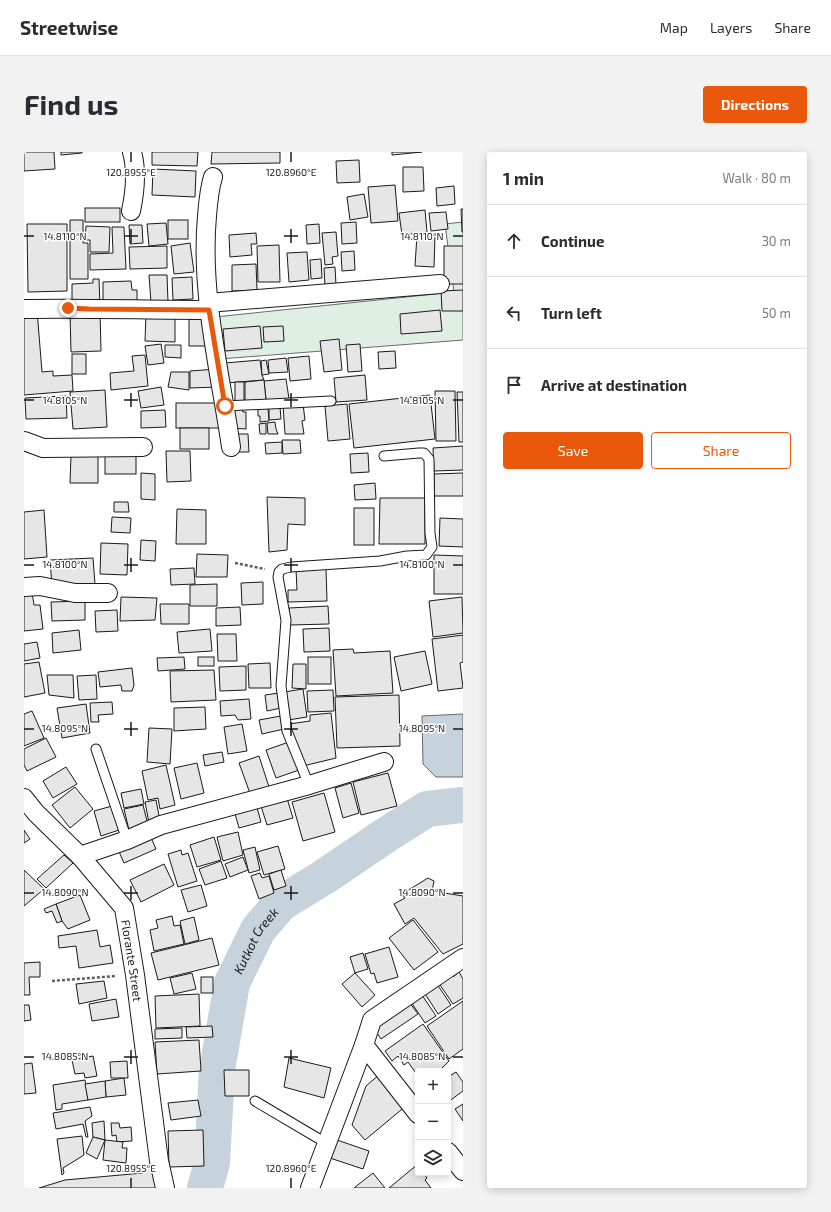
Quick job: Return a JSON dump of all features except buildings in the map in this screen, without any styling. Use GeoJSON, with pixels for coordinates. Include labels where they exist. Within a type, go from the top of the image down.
{"type":"FeatureCollection","features":[{"type":"Feature","properties":{"kind":"street"},"geometry":{"type":"LineString","coordinates":[[131,211],[134,198],[135,161],[132,152]]}},
{"type":"Feature","properties":{"kind":"street"},"geometry":{"type":"LineString","coordinates":[[213,177],[210,189],[204,249],[209,306],[231,447]]}},
{"type":"Feature","properties":{"kind":"street"},"geometry":{"type":"LineString","coordinates":[[24,309],[209,306],[440,284]]}},
{"type":"Feature","properties":{"kind":"street"},"geometry":{"type":"LineString","coordinates":[[24,441],[43,448],[143,447]]}},
{"type":"Feature","properties":{"kind":"street"},"geometry":{"type":"LineString","coordinates":[[24,587],[40,586],[76,593],[108,593]]}},
{"type":"Feature","properties":{"kind":"street"},"geometry":{"type":"LineString","coordinates":[[80,856],[127,840],[161,826],[309,785],[384,762]]}},
{"type":"Feature","properties":{"kind":"street","name":"Florante Street"},"geometry":{"type":"LineString","coordinates":[[24,798],[36,813],[80,856],[124,908],[135,974],[159,1161],[165,1188]]}},
{"type":"Feature","properties":{"kind":"street"},"geometry":{"type":"LineString","coordinates":[[314,1185],[326,1143],[364,1046],[372,1020],[463,958]]}},
{"type":"Feature","properties":{"kind":"street"},"geometry":{"type":"LineString","coordinates":[[364,1046],[415,1110]]}},
{"type":"Feature","properties":{"kind":"street"},"geometry":{"type":"LineString","coordinates":[[451,1156],[463,1170]]}},
{"type":"Feature","properties":{"kind":"lane"},"geometry":{"type":"LineString","coordinates":[[225,406],[331,401]]}},
{"type":"Feature","properties":{"kind":"lane"},"geometry":{"type":"LineString","coordinates":[[309,785],[287,731],[280,686],[286,620],[278,577],[279,572],[282,569],[291,567],[380,561],[407,556],[426,555],[432,547],[430,533],[429,459],[424,453],[384,456]]}},
{"type":"Feature","properties":{"kind":"lane"},"geometry":{"type":"LineString","coordinates":[[96,749],[127,840]]}},
{"type":"Feature","properties":{"kind":"lane"},"geometry":{"type":"LineString","coordinates":[[255,1101],[326,1143]]}},
{"type":"Feature","properties":{"kind":"path"},"geometry":{"type":"LineString","coordinates":[[235,563],[279,572]]}},
{"type":"Feature","properties":{"kind":"path"},"geometry":{"type":"LineString","coordinates":[[52,981],[135,974]]}},
{"type":"Feature","properties":{"kind":"green space"},"geometry":{"type":"Polygon","coordinates":[[[463,222],[463,340],[220,359],[215,317],[454,292],[445,224],[463,222]]]}},
{"type":"Feature","properties":{"kind":"shaded area"},"geometry":{"type":"Polygon","coordinates":[[[463,714],[463,777],[436,777],[423,764],[422,716],[463,714]]]}},
{"type":"Feature","properties":{"kind":"waterway","name":"Kutkot Creek"},"geometry":{"type":"LineString","coordinates":[[205,1188],[212,1163],[217,1070],[232,983],[258,930],[280,904],[324,877],[427,809],[463,805]]}},
{"type":"Feature","properties":{"kind":"route"},"geometry":{"type":"LineString","coordinates":[[68,308],[209,310],[225,406]]}}]}
